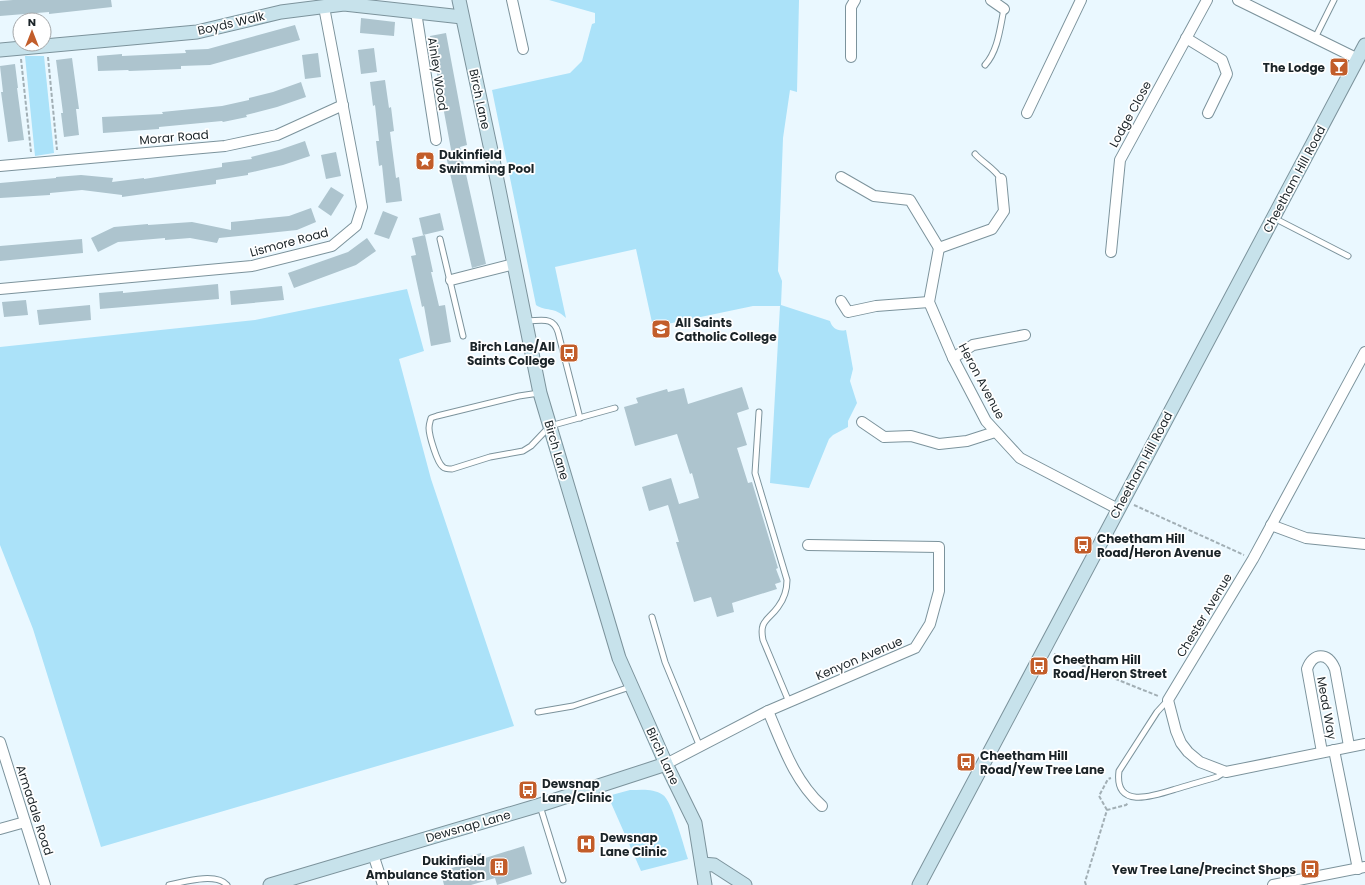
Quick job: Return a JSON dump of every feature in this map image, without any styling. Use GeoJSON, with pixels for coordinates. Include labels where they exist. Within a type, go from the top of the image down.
{"type":"FeatureCollection","features":[{"type":"Feature","properties":{"kind":"main road","name":"Birch Lane"},"geometry":{"type":"LineString","coordinates":[[459,0],[540,393],[619,658],[666,764],[695,823],[705,885]]}},
{"type":"Feature","properties":{"kind":"main road","name":"Boyds Walk"},"geometry":{"type":"LineString","coordinates":[[52,46],[197,32],[280,12],[344,4],[462,17]]}},
{"type":"Feature","properties":{"kind":"main road","name":"Cheetham Hill Road"},"geometry":{"type":"LineString","coordinates":[[919,885],[1365,45]]}},
{"type":"Feature","properties":{"kind":"main road","name":"Boyds Walk"},"geometry":{"type":"LineString","coordinates":[[0,50],[12,49]]}},
{"type":"Feature","properties":{"kind":"main road","name":"Dewsnap Lane"},"geometry":{"type":"LineString","coordinates":[[270,885],[540,805],[666,764]]}},
{"type":"Feature","properties":{"kind":"main road"},"geometry":{"type":"LineString","coordinates":[[702,864],[714,865],[745,885]]}},
{"type":"Feature","properties":{"kind":"street"},"geometry":{"type":"LineString","coordinates":[[512,0],[522,49]]}},
{"type":"Feature","properties":{"kind":"street"},"geometry":{"type":"LineString","coordinates":[[851,57],[851,7],[855,0]]}},
{"type":"Feature","properties":{"kind":"street"},"geometry":{"type":"LineString","coordinates":[[991,0],[1004,9]]}},
{"type":"Feature","properties":{"kind":"street"},"geometry":{"type":"LineString","coordinates":[[1027,113],[1081,0]]}},
{"type":"Feature","properties":{"kind":"street","name":"Lodge Close"},"geometry":{"type":"LineString","coordinates":[[1111,252],[1120,160],[1207,0]]}},
{"type":"Feature","properties":{"kind":"street"},"geometry":{"type":"LineString","coordinates":[[1238,0],[1358,59]]}},
{"type":"Feature","properties":{"kind":"street","name":"Lismore Road"},"geometry":{"type":"LineString","coordinates":[[0,289],[252,266],[332,246],[356,226],[362,207],[324,7]]}},
{"type":"Feature","properties":{"kind":"street","name":"Ainley Wood"},"geometry":{"type":"LineString","coordinates":[[416,12],[436,140]]}},
{"type":"Feature","properties":{"kind":"street"},"geometry":{"type":"LineString","coordinates":[[1186,38],[1222,60],[1227,74],[1208,113]]}},
{"type":"Feature","properties":{"kind":"street","name":"Morar Road"},"geometry":{"type":"LineString","coordinates":[[0,166],[225,146],[277,135],[343,106]]}},
{"type":"Feature","properties":{"kind":"street"},"geometry":{"type":"LineString","coordinates":[[841,301],[848,312],[876,306],[929,302],[939,248],[910,200],[874,196],[842,177]]}},
{"type":"Feature","properties":{"kind":"street"},"geometry":{"type":"LineString","coordinates":[[939,248],[992,229],[1004,211],[1001,178]]}},
{"type":"Feature","properties":{"kind":"street"},"geometry":{"type":"LineString","coordinates":[[451,280],[514,264]]}},
{"type":"Feature","properties":{"kind":"street","name":"Heron Avenue"},"geometry":{"type":"LineString","coordinates":[[929,302],[953,358],[986,421],[995,432],[1020,458],[1120,505]]}},
{"type":"Feature","properties":{"kind":"street"},"geometry":{"type":"LineString","coordinates":[[953,358],[973,345],[1025,335]]}},
{"type":"Feature","properties":{"kind":"street","name":"Chester Avenue"},"geometry":{"type":"LineString","coordinates":[[1168,700],[1253,559],[1365,352]]}},
{"type":"Feature","properties":{"kind":"street"},"geometry":{"type":"LineString","coordinates":[[862,422],[884,437],[911,436],[939,444],[968,441],[995,432]]}},
{"type":"Feature","properties":{"kind":"street"},"geometry":{"type":"LineString","coordinates":[[1271,525],[1306,538],[1365,544]]}},
{"type":"Feature","properties":{"kind":"street","name":"Kenyon Avenue"},"geometry":{"type":"LineString","coordinates":[[666,764],[768,711],[915,648],[930,624],[939,591],[939,547],[808,545]]}},
{"type":"Feature","properties":{"kind":"street","name":"Mead Way"},"geometry":{"type":"LineString","coordinates":[[1322,752],[1307,669],[1310,661],[1317,656],[1328,658],[1333,663],[1349,746]]}},
{"type":"Feature","properties":{"kind":"street"},"geometry":{"type":"LineString","coordinates":[[1168,700],[1180,743],[1200,762],[1226,772],[1365,744]]}},
{"type":"Feature","properties":{"kind":"street"},"geometry":{"type":"LineString","coordinates":[[768,711],[795,773],[811,795],[822,806]]}},
{"type":"Feature","properties":{"kind":"street","name":"Armadale Road"},"geometry":{"type":"LineString","coordinates":[[0,742],[45,885]]}},
{"type":"Feature","properties":{"kind":"street"},"geometry":{"type":"LineString","coordinates":[[1272,885],[1361,868],[1334,750]]}},
{"type":"Feature","properties":{"kind":"street"},"geometry":{"type":"LineString","coordinates":[[0,829],[25,822]]}},
{"type":"Feature","properties":{"kind":"street"},"geometry":{"type":"LineString","coordinates":[[373,854],[383,885]]}},
{"type":"Feature","properties":{"kind":"lane"},"geometry":{"type":"LineString","coordinates":[[1315,38],[1334,0]]}},
{"type":"Feature","properties":{"kind":"lane"},"geometry":{"type":"LineString","coordinates":[[985,65],[994,52],[1004,9]]}},
{"type":"Feature","properties":{"kind":"lane"},"geometry":{"type":"LineString","coordinates":[[975,154],[995,170],[1001,178]]}},
{"type":"Feature","properties":{"kind":"lane"},"geometry":{"type":"LineString","coordinates":[[1273,218],[1348,256]]}},
{"type":"Feature","properties":{"kind":"lane"},"geometry":{"type":"LineString","coordinates":[[440,240],[451,280],[463,336]]}},
{"type":"Feature","properties":{"kind":"lane"},"geometry":{"type":"LineString","coordinates":[[526,321],[550,321],[555,325],[580,418]]}},
{"type":"Feature","properties":{"kind":"lane"},"geometry":{"type":"LineString","coordinates":[[540,393],[519,396],[431,418],[429,430],[442,467],[452,469],[490,457],[523,451],[532,446],[550,426],[615,408]]}},
{"type":"Feature","properties":{"kind":"lane"},"geometry":{"type":"LineString","coordinates":[[759,412],[755,473],[787,580],[787,588],[784,598],[778,607],[766,619],[762,633],[763,640],[789,702]]}},
{"type":"Feature","properties":{"kind":"lane"},"geometry":{"type":"LineString","coordinates":[[652,617],[665,662],[700,747]]}},
{"type":"Feature","properties":{"kind":"lane"},"geometry":{"type":"LineString","coordinates":[[538,712],[573,706],[631,686]]}},
{"type":"Feature","properties":{"kind":"lane"},"geometry":{"type":"LineString","coordinates":[[1168,700],[1157,712],[1119,771],[1118,777],[1120,788],[1124,793],[1131,796],[1147,798],[1217,777],[1226,772]]}},
{"type":"Feature","properties":{"kind":"lane"},"geometry":{"type":"LineString","coordinates":[[540,805],[563,880]]}},
{"type":"Feature","properties":{"kind":"lane"},"geometry":{"type":"LineString","coordinates":[[169,885],[201,879],[215,879],[224,882],[227,885]]}},
{"type":"Feature","properties":{"kind":"path"},"geometry":{"type":"LineString","coordinates":[[19,52],[32,164]]}},
{"type":"Feature","properties":{"kind":"path"},"geometry":{"type":"LineString","coordinates":[[48,52],[58,161]]}},
{"type":"Feature","properties":{"kind":"path"},"geometry":{"type":"LineString","coordinates":[[1120,505],[1253,559]]}},
{"type":"Feature","properties":{"kind":"path"},"geometry":{"type":"LineString","coordinates":[[1043,650],[1168,700]]}},
{"type":"Feature","properties":{"kind":"path"},"geometry":{"type":"LineString","coordinates":[[1086,885],[1085,882],[1107,810],[1099,796],[1108,779],[1118,777]]}},
{"type":"Feature","properties":{"kind":"path"},"geometry":{"type":"LineString","coordinates":[[1107,810],[1126,805],[1131,796]]}},
{"type":"Feature","properties":{"kind":"shaded area"},"geometry":{"type":"Polygon","coordinates":[[[549,0],[799,0],[797,92],[790,90],[783,138],[778,271],[782,281],[781,305],[830,321],[838,330],[846,330],[853,369],[850,381],[857,403],[848,421],[848,427],[833,435],[829,439],[809,488],[770,483],[780,306],[753,306],[653,327],[636,249],[555,267],[566,318],[554,310],[536,305],[492,90],[570,73],[582,61],[592,24],[595,23],[595,13],[549,0]]]}},
{"type":"Feature","properties":{"kind":"shaded area"},"geometry":{"type":"Polygon","coordinates":[[[25,56],[44,56],[54,153],[35,156],[25,56]]]}},
{"type":"Feature","properties":{"kind":"shaded area"},"geometry":{"type":"Polygon","coordinates":[[[407,289],[424,351],[399,359],[431,479],[514,726],[101,847],[33,629],[0,545],[0,347],[255,320],[407,289]]]}},
{"type":"Feature","properties":{"kind":"shaded area"},"geometry":{"type":"Polygon","coordinates":[[[630,790],[655,791],[663,795],[674,815],[688,859],[641,871],[608,796],[630,790]]]}},
{"type":"Feature","properties":{"kind":"building"},"geometry":{"type":"Polygon","coordinates":[[[111,0],[112,7],[52,14],[52,12],[12,12],[12,15],[0,16],[0,1],[111,0]]]}},
{"type":"Feature","properties":{"kind":"building"},"geometry":{"type":"Polygon","coordinates":[[[361,18],[395,22],[394,36],[360,33],[361,18]]]}},
{"type":"Feature","properties":{"kind":"building"},"geometry":{"type":"Polygon","coordinates":[[[295,25],[300,40],[210,65],[181,66],[181,69],[98,71],[97,56],[186,53],[185,50],[208,49],[295,25]]]}},
{"type":"Feature","properties":{"kind":"building"},"geometry":{"type":"Polygon","coordinates":[[[446,33],[467,145],[460,147],[486,264],[472,268],[446,156],[452,155],[430,36],[446,33]]]}},
{"type":"Feature","properties":{"kind":"building"},"geometry":{"type":"Polygon","coordinates":[[[374,48],[377,72],[361,74],[358,50],[374,48]]]}},
{"type":"Feature","properties":{"kind":"building"},"geometry":{"type":"Polygon","coordinates":[[[318,53],[321,77],[305,79],[302,55],[318,53]]]}},
{"type":"Feature","properties":{"kind":"building"},"geometry":{"type":"Polygon","coordinates":[[[72,58],[79,109],[76,109],[79,135],[64,137],[61,113],[63,113],[56,60],[72,58]]]}},
{"type":"Feature","properties":{"kind":"building"},"geometry":{"type":"Polygon","coordinates":[[[15,64],[24,140],[8,142],[1,92],[3,92],[0,66],[15,64]]]}},
{"type":"Feature","properties":{"kind":"building"},"geometry":{"type":"Polygon","coordinates":[[[385,80],[389,108],[391,107],[394,131],[390,132],[396,178],[399,177],[402,201],[386,203],[382,165],[379,166],[376,141],[379,141],[375,105],[373,106],[370,82],[385,80]]]}},
{"type":"Feature","properties":{"kind":"building"},"geometry":{"type":"Polygon","coordinates":[[[301,82],[306,97],[277,107],[246,115],[247,117],[223,122],[103,133],[102,117],[163,114],[162,112],[222,106],[249,100],[249,98],[273,92],[301,82]]]}},
{"type":"Feature","properties":{"kind":"building"},"geometry":{"type":"Polygon","coordinates":[[[305,141],[310,156],[283,165],[248,173],[248,175],[216,180],[216,184],[122,197],[122,195],[82,190],[50,193],[50,195],[0,198],[0,183],[81,175],[113,178],[112,182],[144,179],[222,167],[222,163],[252,159],[251,157],[279,150],[305,141]]]}},
{"type":"Feature","properties":{"kind":"building"},"geometry":{"type":"Polygon","coordinates":[[[336,152],[341,176],[326,179],[321,155],[336,152]]]}},
{"type":"Feature","properties":{"kind":"building"},"geometry":{"type":"Polygon","coordinates":[[[331,187],[344,195],[331,216],[318,207],[331,187]]]}},
{"type":"Feature","properties":{"kind":"building"},"geometry":{"type":"Polygon","coordinates":[[[311,208],[316,222],[297,230],[219,238],[217,243],[190,238],[165,240],[165,238],[118,242],[98,252],[91,238],[114,227],[148,224],[192,222],[231,230],[231,222],[289,216],[311,208]]]}},
{"type":"Feature","properties":{"kind":"building"},"geometry":{"type":"Polygon","coordinates":[[[383,211],[398,217],[389,239],[374,234],[383,211]]]}},
{"type":"Feature","properties":{"kind":"building"},"geometry":{"type":"Polygon","coordinates":[[[440,213],[444,230],[423,235],[419,218],[440,213]]]}},
{"type":"Feature","properties":{"kind":"building"},"geometry":{"type":"Polygon","coordinates":[[[425,235],[433,272],[431,272],[439,306],[445,305],[451,342],[431,346],[424,306],[422,307],[411,256],[416,255],[412,238],[425,235]]]}},
{"type":"Feature","properties":{"kind":"building"},"geometry":{"type":"Polygon","coordinates":[[[367,238],[376,251],[356,265],[294,288],[288,273],[348,252],[367,238]]]}},
{"type":"Feature","properties":{"kind":"building"},"geometry":{"type":"Polygon","coordinates":[[[82,239],[83,253],[0,261],[0,246],[82,239]]]}},
{"type":"Feature","properties":{"kind":"building"},"geometry":{"type":"Polygon","coordinates":[[[218,284],[219,299],[100,309],[99,293],[123,291],[123,293],[218,284]]]}},
{"type":"Feature","properties":{"kind":"building"},"geometry":{"type":"Polygon","coordinates":[[[282,286],[284,300],[231,305],[230,291],[282,286]]]}},
{"type":"Feature","properties":{"kind":"building"},"geometry":{"type":"Polygon","coordinates":[[[26,300],[28,315],[4,317],[2,302],[26,300]]]}},
{"type":"Feature","properties":{"kind":"building"},"geometry":{"type":"Polygon","coordinates":[[[90,305],[91,320],[39,325],[37,310],[90,305]]]}},
{"type":"Feature","properties":{"kind":"building"},"geometry":{"type":"Polygon","coordinates":[[[742,387],[749,409],[737,413],[747,445],[737,448],[748,483],[752,482],[781,582],[775,584],[777,589],[732,603],[734,612],[717,617],[711,597],[694,602],[676,542],[679,542],[668,505],[649,511],[642,487],[671,478],[679,504],[699,498],[692,473],[690,474],[677,434],[635,446],[624,407],[638,403],[636,398],[667,389],[668,392],[684,388],[688,404],[742,387]]]}},
{"type":"Feature","properties":{"kind":"building","name":"Dukinfield Ambulance Station"},"geometry":{"type":"Polygon","coordinates":[[[524,846],[532,874],[497,885],[495,878],[471,885],[444,885],[442,877],[444,876],[443,871],[467,863],[466,857],[481,853],[482,859],[524,846]]]}},
{"type":"Feature","properties":{"kind":"place","name":"The Lodge"},"geometry":{"type":"Point","coordinates":[1339,67]}},
{"type":"Feature","properties":{"kind":"place","name":"Dukinfield Swimming Pool"},"geometry":{"type":"Point","coordinates":[425,161]}},
{"type":"Feature","properties":{"kind":"place","name":"All Saints Catholic College"},"geometry":{"type":"Point","coordinates":[661,329]}},
{"type":"Feature","properties":{"kind":"place","name":"Birch Lane/All Saints College"},"geometry":{"type":"Point","coordinates":[569,353]}},
{"type":"Feature","properties":{"kind":"place","name":"Cheetham Hill Road/Heron Avenue"},"geometry":{"type":"Point","coordinates":[1083,545]}},
{"type":"Feature","properties":{"kind":"place","name":"Cheetham Hill Road/Heron Street"},"geometry":{"type":"Point","coordinates":[1039,666]}},
{"type":"Feature","properties":{"kind":"place","name":"Cheetham Hill Road/Yew Tree Lane"},"geometry":{"type":"Point","coordinates":[966,762]}},
{"type":"Feature","properties":{"kind":"place","name":"Dewsnap Lane/Clinic"},"geometry":{"type":"Point","coordinates":[528,790]}},
{"type":"Feature","properties":{"kind":"place","name":"Dewsnap Lane Clinic"},"geometry":{"type":"Point","coordinates":[586,844]}},
{"type":"Feature","properties":{"kind":"place","name":"Dukinfield Ambulance Station"},"geometry":{"type":"Point","coordinates":[499,867]}},
{"type":"Feature","properties":{"kind":"place","name":"Yew Tree Lane/Precinct Shops"},"geometry":{"type":"Point","coordinates":[1310,869]}}]}
